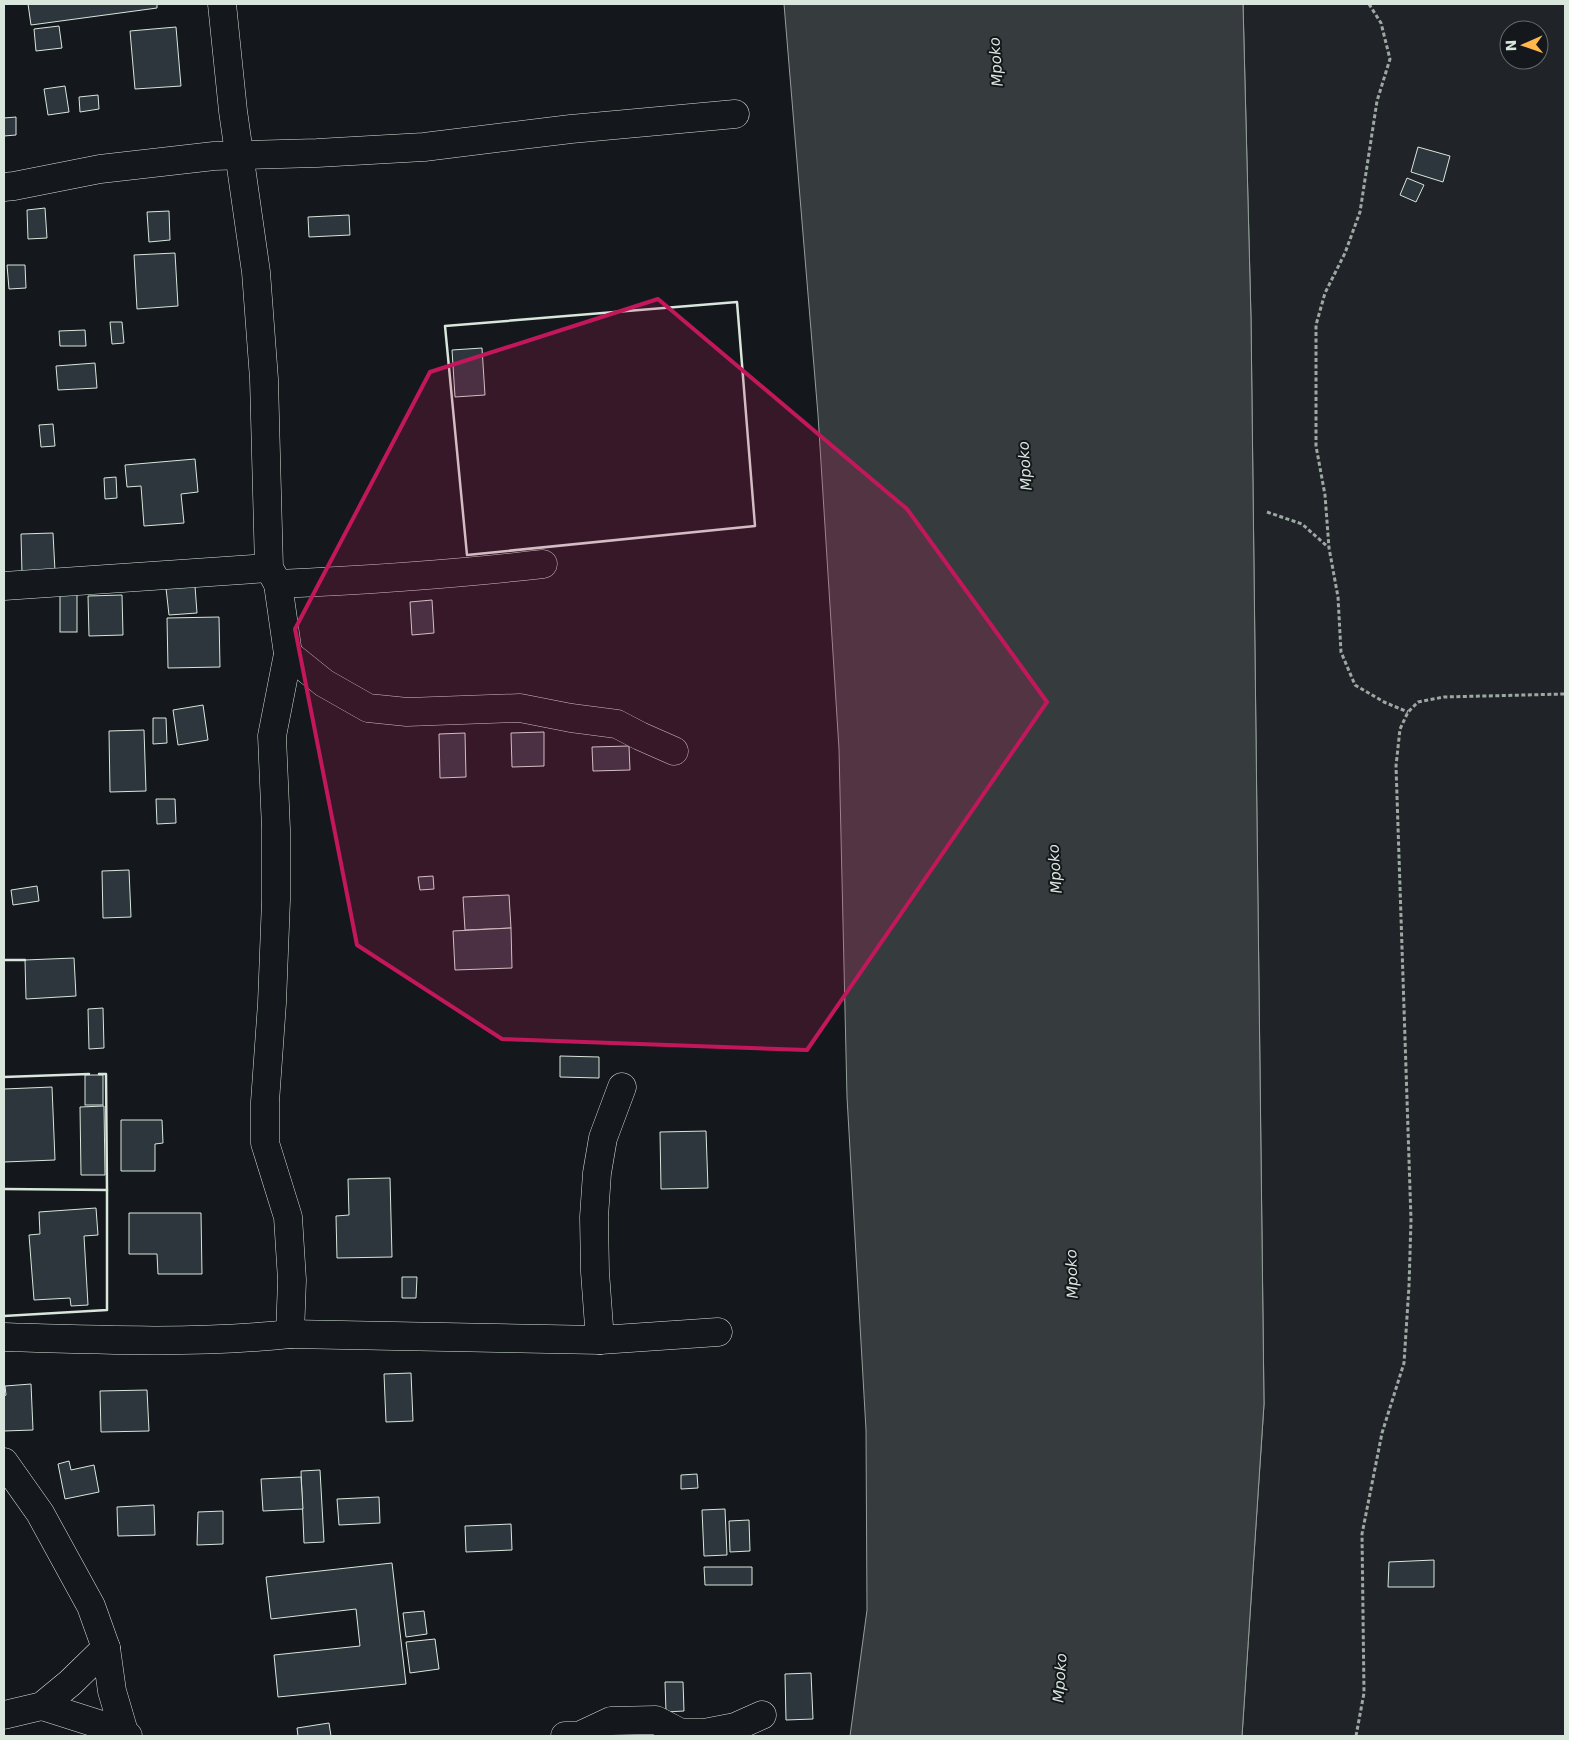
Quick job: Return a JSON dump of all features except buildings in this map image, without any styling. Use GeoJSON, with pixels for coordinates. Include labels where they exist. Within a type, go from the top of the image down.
{"type":"FeatureCollection","features":[{"type":"Feature","properties":{"kind":"street"},"geometry":{"type":"LineString","coordinates":[[222,4],[232,111],[256,272],[274,576],[288,654],[272,736],[276,829],[276,900],[265,1110],[266,1143],[288,1217],[292,1280],[290,1334]]}},
{"type":"Feature","properties":{"kind":"street"},"geometry":{"type":"LineString","coordinates":[[4,187],[100,169],[214,156],[424,147],[563,130],[735,114]]}},
{"type":"Feature","properties":{"kind":"street"},"geometry":{"type":"LineString","coordinates":[[4,586],[274,576],[401,578],[461,574],[543,564]]}},
{"type":"Feature","properties":{"kind":"street"},"geometry":{"type":"LineString","coordinates":[[288,654],[324,683],[368,708],[407,712],[520,708],[571,718],[617,724],[674,751]]}},
{"type":"Feature","properties":{"kind":"street"},"geometry":{"type":"LineString","coordinates":[[600,1340],[594,1217],[597,1173],[603,1138],[622,1087]]}},
{"type":"Feature","properties":{"kind":"street"},"geometry":{"type":"LineString","coordinates":[[4,1337],[187,1340],[250,1338],[290,1334],[600,1340],[718,1332]]}},
{"type":"Feature","properties":{"kind":"street"},"geometry":{"type":"LineString","coordinates":[[4,1462],[40,1513],[91,1606],[106,1648],[112,1690],[126,1734]]}},
{"type":"Feature","properties":{"kind":"street"},"geometry":{"type":"LineString","coordinates":[[4,1715],[42,1706],[70,1683],[106,1648]]}},
{"type":"Feature","properties":{"kind":"street"},"geometry":{"type":"LineString","coordinates":[[42,1706],[126,1734]]}},
{"type":"Feature","properties":{"kind":"street"},"geometry":{"type":"LineString","coordinates":[[565,1736],[579,1736],[612,1721],[656,1720],[681,1733],[704,1733],[735,1727],[762,1715]]}},
{"type":"Feature","properties":{"kind":"path"},"geometry":{"type":"LineString","coordinates":[[1369,4],[1381,23],[1390,59],[1377,101],[1360,212],[1344,253],[1325,293],[1316,325],[1316,446],[1325,495],[1329,548],[1338,597],[1341,652],[1355,685],[1384,702],[1408,712]]}},
{"type":"Feature","properties":{"kind":"path"},"geometry":{"type":"LineString","coordinates":[[1267,512],[1302,524],[1329,548]]}},
{"type":"Feature","properties":{"kind":"path"},"geometry":{"type":"LineString","coordinates":[[1356,1736],[1364,1693],[1362,1534],[1382,1433],[1404,1364],[1409,1286],[1410,1220],[1396,766],[1400,729],[1408,712],[1418,702],[1444,697],[1565,694]]}},
{"type":"Feature","properties":{"kind":"highlighted area"},"geometry":{"type":"Polygon","coordinates":[[[658,299],[907,509],[1047,702],[807,1050],[502,1039],[357,945],[295,629],[430,372],[658,299]]]}},
{"type":"Feature","properties":{"kind":"shaded area"},"geometry":{"type":"Polygon","coordinates":[[[1243,4],[1565,4],[1565,1736],[1242,1736],[1264,1404],[1251,319],[1243,4]]]}},
{"type":"Feature","properties":{"kind":"water","name":"Mpoko"},"geometry":{"type":"Polygon","coordinates":[[[784,4],[1243,4],[1251,319],[1264,1404],[1242,1736],[850,1736],[867,1610],[866,1430],[847,1097],[839,749],[818,415],[784,4]]]}},
{"type":"Feature","properties":{"kind":"wall"},"geometry":{"type":"LineString","coordinates":[[737,302],[755,526],[467,555],[445,326],[737,302]]}},
{"type":"Feature","properties":{"kind":"wall"},"geometry":{"type":"LineString","coordinates":[[4,960],[25,960]]}},
{"type":"Feature","properties":{"kind":"wall"},"geometry":{"type":"LineString","coordinates":[[4,1077],[89,1074]]}},
{"type":"Feature","properties":{"kind":"wall"},"geometry":{"type":"LineString","coordinates":[[99,1074],[106,1074],[107,1190]]}},
{"type":"Feature","properties":{"kind":"wall"},"geometry":{"type":"LineString","coordinates":[[4,1189],[107,1190],[107,1310],[4,1316]]}}]}
